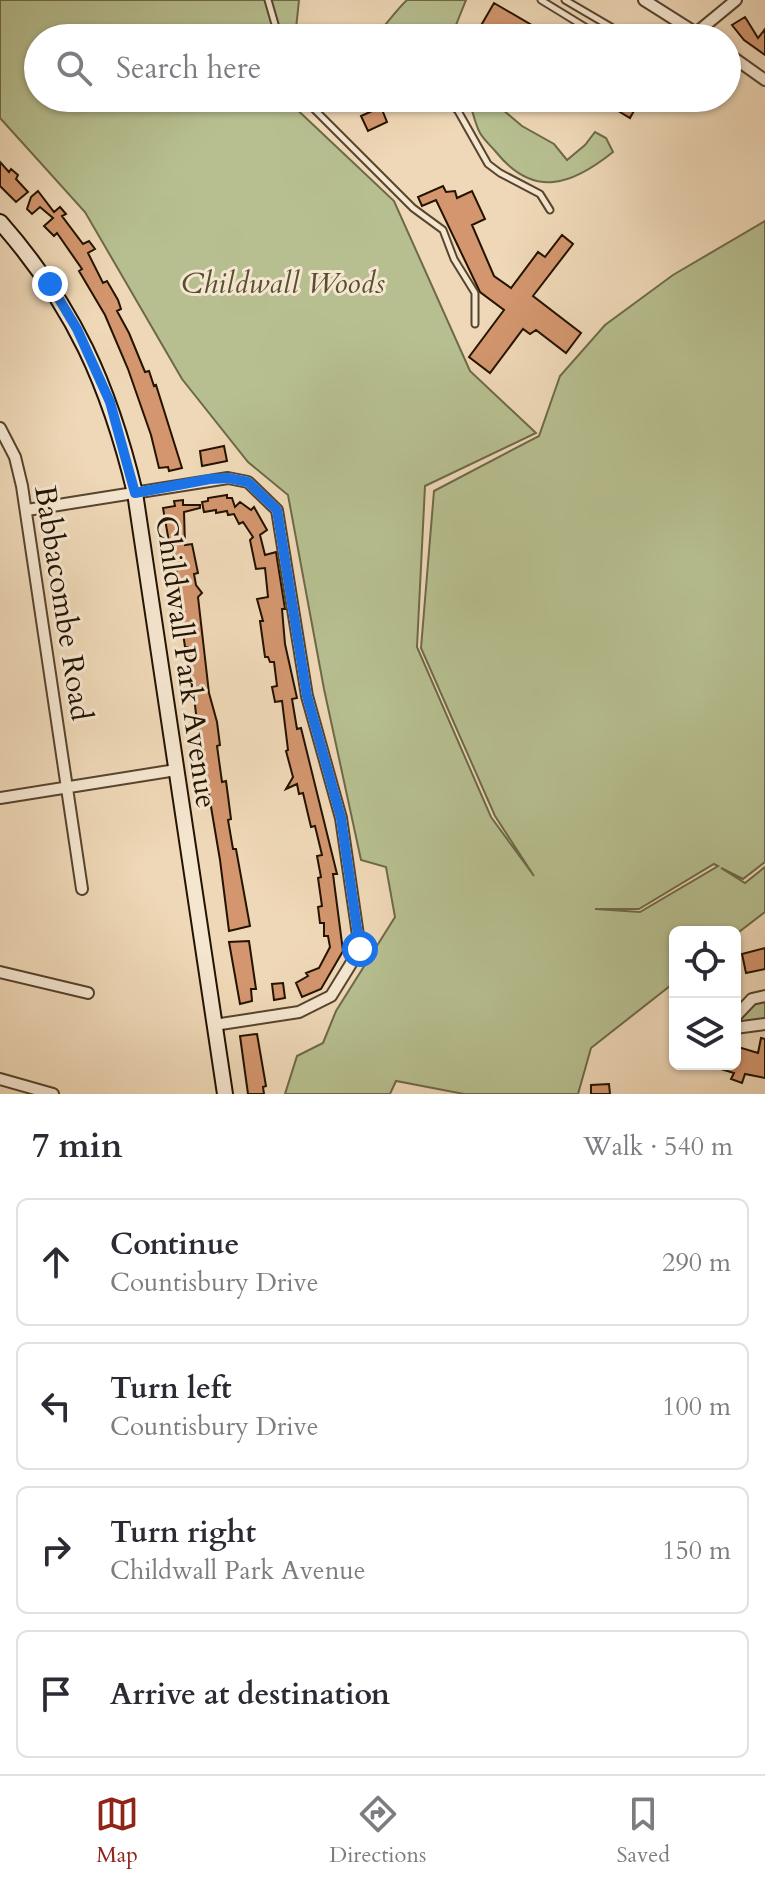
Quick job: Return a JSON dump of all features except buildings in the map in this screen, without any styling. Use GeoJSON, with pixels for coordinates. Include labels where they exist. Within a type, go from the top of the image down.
{"type":"FeatureCollection","features":[{"type":"Feature","properties":{"kind":"street"},"geometry":{"type":"LineString","coordinates":[[644,0],[681,24]]}},
{"type":"Feature","properties":{"kind":"street"},"geometry":{"type":"LineString","coordinates":[[706,24],[736,0]]}},
{"type":"Feature","properties":{"kind":"street"},"geometry":{"type":"LineString","coordinates":[[741,63],[765,80]]}},
{"type":"Feature","properties":{"kind":"street","name":"Childwall Park Avenue"},"geometry":{"type":"LineString","coordinates":[[0,222],[50,284],[77,329],[110,402],[135,493],[225,1094]]}},
{"type":"Feature","properties":{"kind":"street","name":"Babbacombe Road"},"geometry":{"type":"LineString","coordinates":[[0,428],[15,457],[27,510],[82,889]]}},
{"type":"Feature","properties":{"kind":"street"},"geometry":{"type":"LineString","coordinates":[[27,510],[228,478],[248,482],[277,510],[307,696],[343,832],[360,949],[331,996],[299,1012],[214,1025]]}},
{"type":"Feature","properties":{"kind":"street"},"geometry":{"type":"LineString","coordinates":[[0,798],[176,770]]}},
{"type":"Feature","properties":{"kind":"street"},"geometry":{"type":"LineString","coordinates":[[0,972],[88,993]]}},
{"type":"Feature","properties":{"kind":"street"},"geometry":{"type":"LineString","coordinates":[[741,1011],[752,999],[765,996]]}},
{"type":"Feature","properties":{"kind":"street"},"geometry":{"type":"LineString","coordinates":[[741,1027],[765,1024]]}},
{"type":"Feature","properties":{"kind":"street"},"geometry":{"type":"LineString","coordinates":[[0,1079],[53,1094]]}},
{"type":"Feature","properties":{"kind":"lane"},"geometry":{"type":"LineString","coordinates":[[268,0],[275,24]]}},
{"type":"Feature","properties":{"kind":"lane"},"geometry":{"type":"LineString","coordinates":[[541,0],[581,24]]}},
{"type":"Feature","properties":{"kind":"lane"},"geometry":{"type":"LineString","coordinates":[[565,0],[606,24]]}},
{"type":"Feature","properties":{"kind":"lane"},"geometry":{"type":"LineString","coordinates":[[317,112],[413,208],[443,230],[454,259],[475,293],[475,324]]}},
{"type":"Feature","properties":{"kind":"lane"},"geometry":{"type":"LineString","coordinates":[[459,112],[488,164],[540,194],[550,210]]}},
{"type":"Feature","properties":{"kind":"green space","name":"Childwall Woods"},"geometry":{"type":"Polygon","coordinates":[[[0,0],[299,0],[296,24],[24,24],[24,112],[300,112],[394,201],[470,371],[536,433],[425,486],[417,647],[491,817],[534,876],[495,816],[421,648],[434,491],[539,436],[560,376],[605,325],[673,275],[765,221],[765,862],[743,879],[721,868],[745,883],[765,867],[765,912],[741,930],[741,926],[669,926],[669,987],[591,1048],[578,1094],[464,1094],[396,1081],[390,1094],[285,1094],[297,1056],[323,1043],[336,1011],[395,917],[386,867],[361,860],[324,689],[288,495],[248,462],[182,379],[85,212],[0,118],[0,0]],[[714,864],[639,909],[595,909],[640,912],[718,866],[714,864]]]}},
{"type":"Feature","properties":{"kind":"green space"},"geometry":{"type":"Polygon","coordinates":[[[407,0],[466,0],[456,24],[386,24],[407,0]]]}},
{"type":"Feature","properties":{"kind":"green space"},"geometry":{"type":"Polygon","coordinates":[[[473,112],[506,112],[522,126],[554,144],[567,160],[595,132],[606,138],[613,152],[583,173],[568,179],[539,181],[510,167],[478,129],[473,112]]]}},
{"type":"Feature","properties":{"kind":"green space"},"geometry":{"type":"Polygon","coordinates":[[[765,996],[765,1024],[741,1027],[741,1011],[752,999],[765,996]]]}},
{"type":"Feature","properties":{"kind":"route"},"geometry":{"type":"LineString","coordinates":[[50,284],[95,365],[110,402],[135,493],[228,478],[248,482],[277,510],[307,696],[341,818],[360,949]]}}]}
